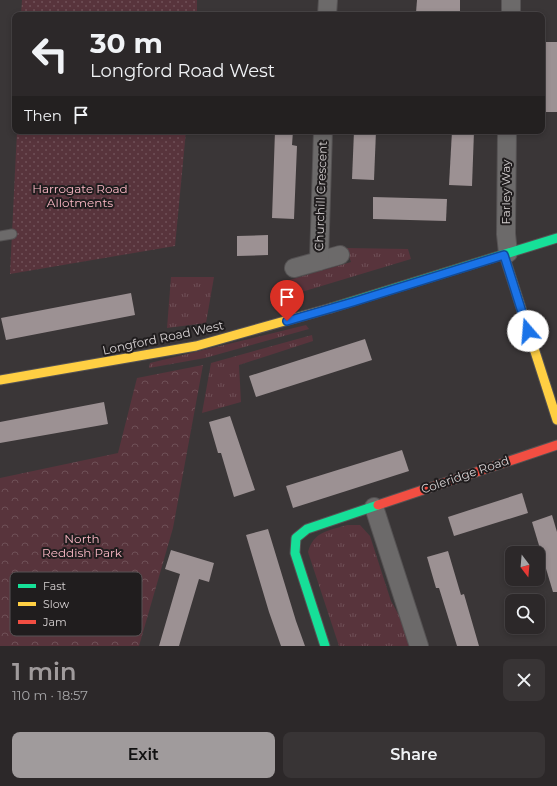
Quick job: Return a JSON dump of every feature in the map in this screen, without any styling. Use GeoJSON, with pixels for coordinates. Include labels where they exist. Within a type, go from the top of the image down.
{"type":"FeatureCollection","features":[{"type":"Feature","properties":{"kind":"street"},"geometry":{"type":"LineString","coordinates":[[327,12],[328,0]]}},
{"type":"Feature","properties":{"kind":"street"},"geometry":{"type":"LineString","coordinates":[[511,0],[511,12]]}},
{"type":"Feature","properties":{"kind":"street","name":"Churchill Crescent"},"geometry":{"type":"LineString","coordinates":[[319,261],[323,134]]}},
{"type":"Feature","properties":{"kind":"street","name":"Farley Way"},"geometry":{"type":"LineString","coordinates":[[506,254],[507,134]]}},
{"type":"Feature","properties":{"kind":"street","name":"Longford Road West"},"geometry":{"type":"LineString","coordinates":[[0,380],[196,346],[353,302],[557,238]]}},
{"type":"Feature","properties":{"kind":"street"},"geometry":{"type":"LineString","coordinates":[[506,254],[557,420]]}},
{"type":"Feature","properties":{"kind":"street","name":"Churchill Crescent"},"geometry":{"type":"LineString","coordinates":[[294,268],[340,255]]}},
{"type":"Feature","properties":{"kind":"street","name":"Coleridge Road"},"geometry":{"type":"LineString","coordinates":[[325,646],[295,553],[296,538],[307,529],[557,445]]}},
{"type":"Feature","properties":{"kind":"street"},"geometry":{"type":"LineString","coordinates":[[374,506],[418,646]]}},
{"type":"Feature","properties":{"kind":"lane"},"geometry":{"type":"LineString","coordinates":[[0,236],[12,234]]}},
{"type":"Feature","properties":{"kind":"green space"},"geometry":{"type":"Polygon","coordinates":[[[22,0],[197,0],[197,12],[21,12],[22,0]]]}},
{"type":"Feature","properties":{"kind":"green space","name":"Harrogate Road Allotments"},"geometry":{"type":"Polygon","coordinates":[[[17,134],[186,134],[175,246],[10,274],[17,134]]]}},
{"type":"Feature","properties":{"kind":"green space"},"geometry":{"type":"Polygon","coordinates":[[[346,248],[408,249],[411,259],[285,297],[282,287],[286,281],[351,262],[346,248]]]}},
{"type":"Feature","properties":{"kind":"green space"},"geometry":{"type":"Polygon","coordinates":[[[171,277],[214,277],[206,323],[167,328],[171,277]]]}},
{"type":"Feature","properties":{"kind":"green space"},"geometry":{"type":"Polygon","coordinates":[[[306,325],[309,329],[205,358],[149,368],[150,363],[306,325]]]}},
{"type":"Feature","properties":{"kind":"green space"},"geometry":{"type":"Polygon","coordinates":[[[312,335],[313,341],[239,365],[241,402],[202,413],[211,363],[312,335]]]}},
{"type":"Feature","properties":{"kind":"green space","name":"North Reddish Park"},"geometry":{"type":"Polygon","coordinates":[[[203,365],[173,528],[142,636],[142,572],[10,572],[10,636],[142,636],[139,646],[0,646],[0,478],[118,453],[137,378],[203,365]]]}},
{"type":"Feature","properties":{"kind":"green space"},"geometry":{"type":"Polygon","coordinates":[[[347,525],[360,525],[370,536],[391,601],[405,626],[412,646],[339,646],[308,552],[314,540],[318,536],[347,525]]]}},
{"type":"Feature","properties":{"kind":"building"},"geometry":{"type":"Polygon","coordinates":[[[417,0],[460,0],[460,12],[416,12],[417,0]]]}},
{"type":"Feature","properties":{"kind":"building"},"geometry":{"type":"Polygon","coordinates":[[[545,42],[557,42],[557,112],[545,112],[545,42]]]}},
{"type":"Feature","properties":{"kind":"building"},"geometry":{"type":"Polygon","coordinates":[[[275,134],[293,134],[292,145],[297,146],[294,219],[272,218],[275,134]]]}},
{"type":"Feature","properties":{"kind":"building"},"geometry":{"type":"Polygon","coordinates":[[[354,134],[376,134],[374,180],[352,179],[354,134]]]}},
{"type":"Feature","properties":{"kind":"building"},"geometry":{"type":"Polygon","coordinates":[[[452,134],[474,134],[472,186],[449,185],[452,134]]]}},
{"type":"Feature","properties":{"kind":"building"},"geometry":{"type":"Polygon","coordinates":[[[373,197],[447,199],[446,221],[373,219],[373,197]]]}},
{"type":"Feature","properties":{"kind":"building"},"geometry":{"type":"Polygon","coordinates":[[[268,235],[268,255],[237,256],[237,236],[268,235]]]}},
{"type":"Feature","properties":{"kind":"building"},"geometry":{"type":"Polygon","coordinates":[[[131,293],[135,315],[6,340],[1,318],[131,293]]]}},
{"type":"Feature","properties":{"kind":"building"},"geometry":{"type":"Polygon","coordinates":[[[365,339],[372,360],[256,397],[249,376],[365,339]]]}},
{"type":"Feature","properties":{"kind":"building"},"geometry":{"type":"Polygon","coordinates":[[[104,402],[108,424],[0,443],[0,422],[104,402]]]}},
{"type":"Feature","properties":{"kind":"building"},"geometry":{"type":"Polygon","coordinates":[[[230,416],[255,490],[234,497],[221,453],[218,453],[209,422],[230,416]]]}},
{"type":"Feature","properties":{"kind":"building"},"geometry":{"type":"Polygon","coordinates":[[[402,450],[409,471],[293,508],[286,486],[402,450]]]}},
{"type":"Feature","properties":{"kind":"building"},"geometry":{"type":"Polygon","coordinates":[[[522,493],[528,513],[454,536],[448,517],[522,493]]]}},
{"type":"Feature","properties":{"kind":"building"},"geometry":{"type":"Polygon","coordinates":[[[552,515],[557,532],[557,592],[553,592],[545,565],[545,546],[539,546],[532,522],[552,515]]]}},
{"type":"Feature","properties":{"kind":"building"},"geometry":{"type":"Polygon","coordinates":[[[268,529],[305,646],[281,646],[269,612],[246,535],[268,529]]]}},
{"type":"Feature","properties":{"kind":"building"},"geometry":{"type":"Polygon","coordinates":[[[171,550],[214,563],[209,582],[199,579],[179,646],[159,646],[180,574],[165,569],[171,550]]]}},
{"type":"Feature","properties":{"kind":"building"},"geometry":{"type":"Polygon","coordinates":[[[448,551],[461,595],[464,594],[479,646],[457,646],[439,588],[436,588],[427,557],[448,551]]]}},
{"type":"Feature","properties":{"kind":"traffic: fast"},"geometry":{"type":"LineString","coordinates":[[331,308],[557,238]]}},
{"type":"Feature","properties":{"kind":"traffic: fast"},"geometry":{"type":"LineString","coordinates":[[325,646],[295,553],[296,538],[307,529],[378,505]]}},
{"type":"Feature","properties":{"kind":"traffic: slow"},"geometry":{"type":"LineString","coordinates":[[504,255],[557,420]]}},
{"type":"Feature","properties":{"kind":"traffic: slow"},"geometry":{"type":"LineString","coordinates":[[0,380],[196,346],[331,308]]}},
{"type":"Feature","properties":{"kind":"traffic: jam"},"geometry":{"type":"LineString","coordinates":[[378,505],[557,445]]}},
{"type":"Feature","properties":{"kind":"route"},"geometry":{"type":"LineString","coordinates":[[287,321],[504,255],[528,331]]}}]}
